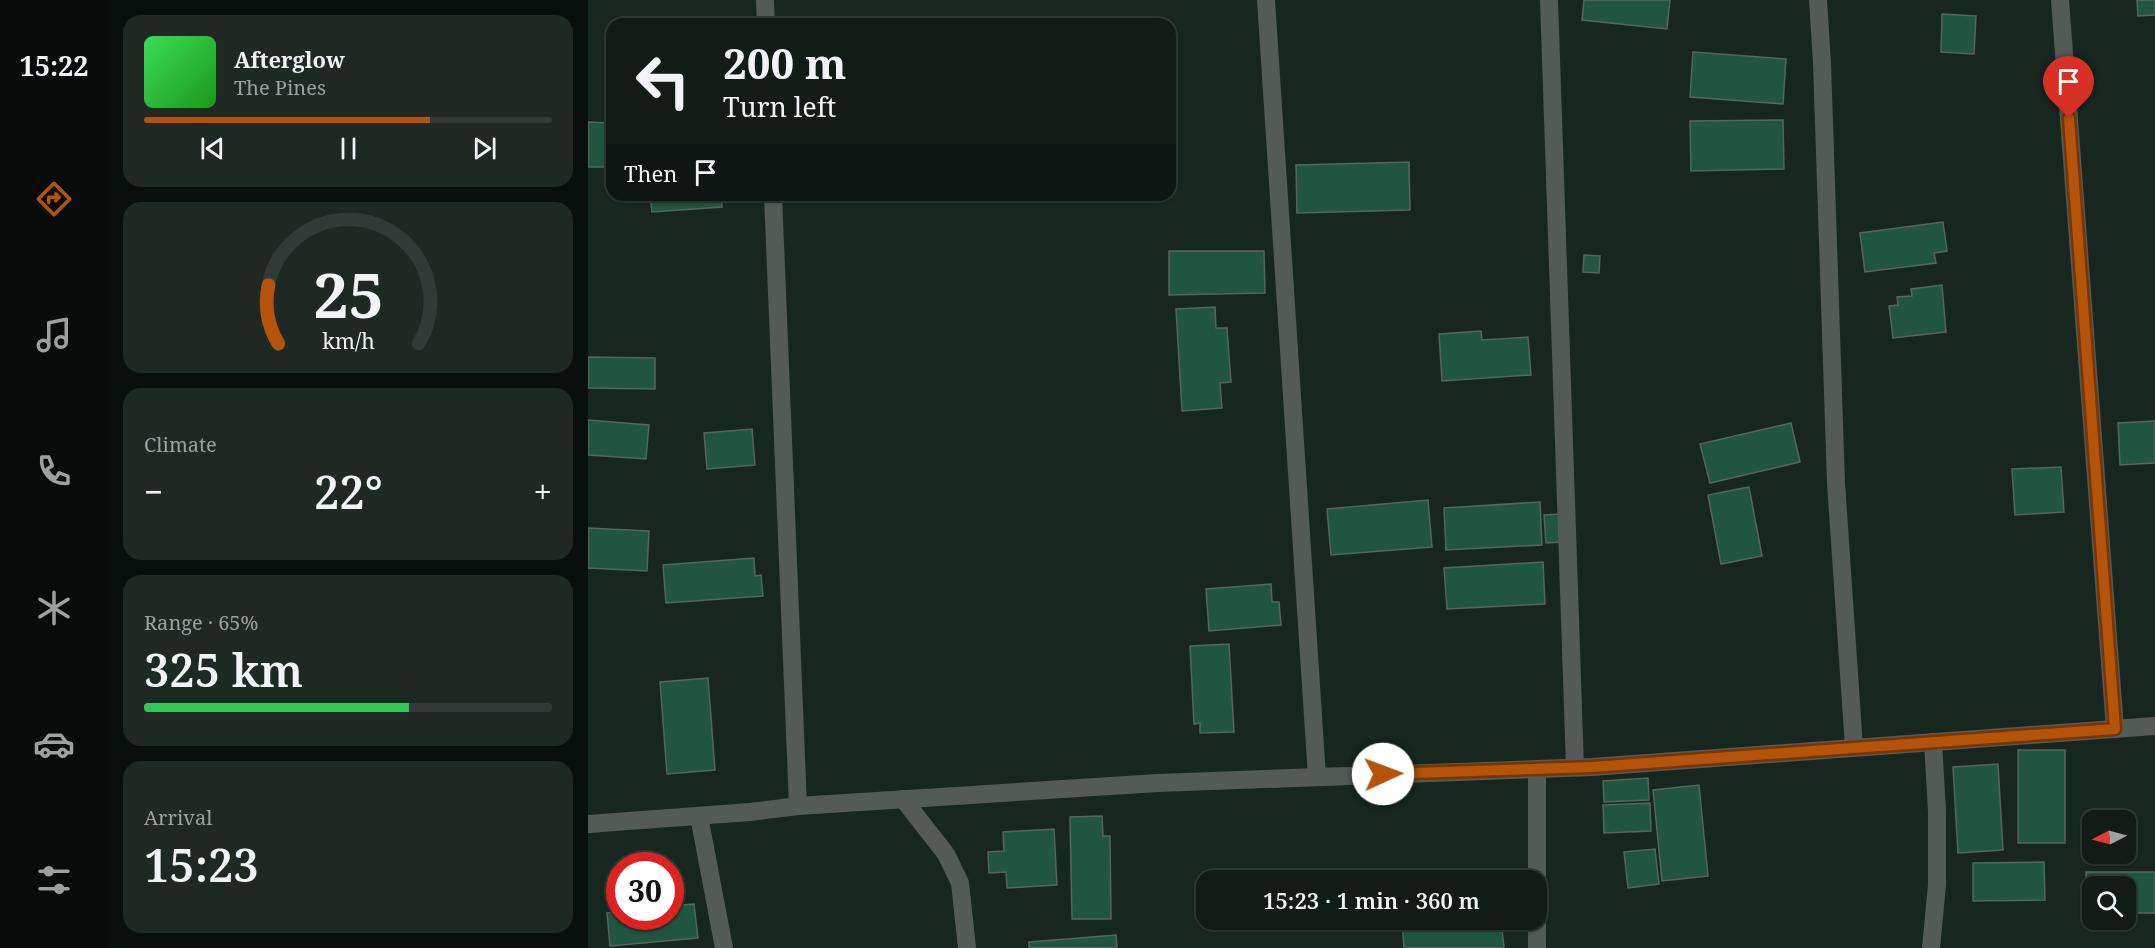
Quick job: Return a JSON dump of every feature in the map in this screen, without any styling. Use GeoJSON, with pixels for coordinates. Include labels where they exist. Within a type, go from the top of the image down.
{"type":"FeatureCollection","features":[{"type":"Feature","properties":{"kind":"street"},"geometry":{"type":"LineString","coordinates":[[765,0],[766,18]]}},
{"type":"Feature","properties":{"kind":"street"},"geometry":{"type":"LineString","coordinates":[[1266,0],[1317,777]]}},
{"type":"Feature","properties":{"kind":"street"},"geometry":{"type":"LineString","coordinates":[[1549,0],[1575,767]]}},
{"type":"Feature","properties":{"kind":"street"},"geometry":{"type":"LineString","coordinates":[[1818,0],[1836,483],[1854,747]]}},
{"type":"Feature","properties":{"kind":"street"},"geometry":{"type":"LineString","coordinates":[[2060,0],[2115,729]]}},
{"type":"Feature","properties":{"kind":"street"},"geometry":{"type":"LineString","coordinates":[[773,201],[798,806]]}},
{"type":"Feature","properties":{"kind":"street"},"geometry":{"type":"LineString","coordinates":[[588,824],[798,806],[1158,783],[1575,767],[2155,726]]}},
{"type":"Feature","properties":{"kind":"street"},"geometry":{"type":"LineString","coordinates":[[1931,948],[1937,885],[1937,811],[1933,742]]}},
{"type":"Feature","properties":{"kind":"street"},"geometry":{"type":"LineString","coordinates":[[1537,769],[1537,948]]}},
{"type":"Feature","properties":{"kind":"street"},"geometry":{"type":"LineString","coordinates":[[903,799],[946,854],[960,883],[967,948]]}},
{"type":"Feature","properties":{"kind":"street"},"geometry":{"type":"LineString","coordinates":[[699,816],[724,948]]}},
{"type":"Feature","properties":{"kind":"building"},"geometry":{"type":"Polygon","coordinates":[[[1584,0],[1670,0],[1667,29],[1582,20],[1584,0]]]}},
{"type":"Feature","properties":{"kind":"building"},"geometry":{"type":"Polygon","coordinates":[[[2137,0],[2155,0],[2155,15],[2138,16],[2137,0]]]}},
{"type":"Feature","properties":{"kind":"building"},"geometry":{"type":"Polygon","coordinates":[[[1942,14],[1976,16],[1974,54],[1941,52],[1942,14]]]}},
{"type":"Feature","properties":{"kind":"building"},"geometry":{"type":"Polygon","coordinates":[[[1693,52],[1786,59],[1783,104],[1690,97],[1693,52]]]}},
{"type":"Feature","properties":{"kind":"building"},"geometry":{"type":"Polygon","coordinates":[[[1783,120],[1784,169],[1691,171],[1690,121],[1783,120]]]}},
{"type":"Feature","properties":{"kind":"building"},"geometry":{"type":"Polygon","coordinates":[[[588,122],[606,123],[606,167],[588,167],[588,122]]]}},
{"type":"Feature","properties":{"kind":"building"},"geometry":{"type":"Polygon","coordinates":[[[1409,162],[1410,210],[1297,213],[1296,165],[1409,162]]]}},
{"type":"Feature","properties":{"kind":"building"},"geometry":{"type":"Polygon","coordinates":[[[651,201],[722,201],[722,207],[652,212],[651,201]]]}},
{"type":"Feature","properties":{"kind":"building"},"geometry":{"type":"Polygon","coordinates":[[[1943,222],[1947,251],[1934,253],[1936,263],[1865,272],[1860,233],[1943,222]]]}},
{"type":"Feature","properties":{"kind":"building"},"geometry":{"type":"Polygon","coordinates":[[[1169,251],[1264,251],[1265,293],[1169,295],[1169,251]]]}},
{"type":"Feature","properties":{"kind":"building"},"geometry":{"type":"Polygon","coordinates":[[[1584,255],[1600,256],[1599,273],[1583,272],[1584,255]]]}},
{"type":"Feature","properties":{"kind":"building"},"geometry":{"type":"Polygon","coordinates":[[[1942,285],[1946,332],[1893,338],[1889,306],[1898,305],[1897,297],[1912,296],[1911,289],[1942,285]]]}},
{"type":"Feature","properties":{"kind":"building"},"geometry":{"type":"Polygon","coordinates":[[[1215,307],[1216,328],[1227,328],[1231,382],[1220,383],[1222,408],[1182,411],[1176,309],[1215,307]]]}},
{"type":"Feature","properties":{"kind":"building"},"geometry":{"type":"Polygon","coordinates":[[[1481,331],[1482,340],[1528,337],[1531,375],[1442,381],[1439,334],[1481,331]]]}},
{"type":"Feature","properties":{"kind":"building"},"geometry":{"type":"Polygon","coordinates":[[[588,357],[655,358],[655,389],[588,388],[588,357]]]}},
{"type":"Feature","properties":{"kind":"building"},"geometry":{"type":"Polygon","coordinates":[[[588,420],[649,425],[646,459],[588,455],[588,420]]]}},
{"type":"Feature","properties":{"kind":"building"},"geometry":{"type":"Polygon","coordinates":[[[2155,421],[2155,463],[2120,465],[2118,423],[2155,421]]]}},
{"type":"Feature","properties":{"kind":"building"},"geometry":{"type":"Polygon","coordinates":[[[1791,423],[1800,462],[1710,483],[1700,444],[1791,423]]]}},
{"type":"Feature","properties":{"kind":"building"},"geometry":{"type":"Polygon","coordinates":[[[752,429],[755,465],[707,469],[704,433],[752,429]]]}},
{"type":"Feature","properties":{"kind":"building"},"geometry":{"type":"Polygon","coordinates":[[[2061,467],[2064,512],[2015,515],[2012,469],[2061,467]]]}},
{"type":"Feature","properties":{"kind":"building"},"geometry":{"type":"Polygon","coordinates":[[[1749,487],[1762,556],[1721,564],[1708,495],[1749,487]]]}},
{"type":"Feature","properties":{"kind":"building"},"geometry":{"type":"Polygon","coordinates":[[[1428,500],[1432,547],[1331,555],[1327,509],[1428,500]]]}},
{"type":"Feature","properties":{"kind":"building"},"geometry":{"type":"Polygon","coordinates":[[[1540,502],[1542,545],[1446,550],[1444,508],[1540,502]]]}},
{"type":"Feature","properties":{"kind":"building"},"geometry":{"type":"Polygon","coordinates":[[[1559,514],[1562,542],[1546,543],[1544,515],[1559,514]]]}},
{"type":"Feature","properties":{"kind":"building"},"geometry":{"type":"Polygon","coordinates":[[[588,528],[649,531],[647,571],[588,568],[588,528]]]}},
{"type":"Feature","properties":{"kind":"building"},"geometry":{"type":"Polygon","coordinates":[[[754,558],[755,576],[761,575],[763,596],[666,603],[663,565],[754,558]]]}},
{"type":"Feature","properties":{"kind":"building"},"geometry":{"type":"Polygon","coordinates":[[[1543,562],[1545,604],[1447,609],[1444,568],[1543,562]]]}},
{"type":"Feature","properties":{"kind":"building"},"geometry":{"type":"Polygon","coordinates":[[[1271,584],[1272,602],[1279,602],[1281,625],[1209,631],[1206,589],[1271,584]]]}},
{"type":"Feature","properties":{"kind":"building"},"geometry":{"type":"Polygon","coordinates":[[[1229,644],[1234,732],[1200,733],[1200,723],[1194,724],[1190,646],[1229,644]]]}},
{"type":"Feature","properties":{"kind":"building"},"geometry":{"type":"Polygon","coordinates":[[[708,678],[715,770],[667,774],[660,682],[708,678]]]}},
{"type":"Feature","properties":{"kind":"building"},"geometry":{"type":"Polygon","coordinates":[[[2018,750],[2065,750],[2065,843],[2018,843],[2018,750]]]}},
{"type":"Feature","properties":{"kind":"building"},"geometry":{"type":"Polygon","coordinates":[[[1998,764],[2003,850],[1958,853],[1953,767],[1998,764]]]}},
{"type":"Feature","properties":{"kind":"building"},"geometry":{"type":"Polygon","coordinates":[[[1648,778],[1649,800],[1604,802],[1603,781],[1648,778]]]}},
{"type":"Feature","properties":{"kind":"building"},"geometry":{"type":"Polygon","coordinates":[[[1699,785],[1708,876],[1662,881],[1653,790],[1699,785]]]}},
{"type":"Feature","properties":{"kind":"building"},"geometry":{"type":"Polygon","coordinates":[[[1650,803],[1651,831],[1604,833],[1603,805],[1650,803]]]}},
{"type":"Feature","properties":{"kind":"building"},"geometry":{"type":"Polygon","coordinates":[[[1102,816],[1103,836],[1110,836],[1111,919],[1072,919],[1070,817],[1102,816]]]}},
{"type":"Feature","properties":{"kind":"building"},"geometry":{"type":"Polygon","coordinates":[[[1054,829],[1057,885],[1007,888],[1006,872],[989,873],[988,852],[1004,851],[1003,832],[1054,829]]]}},
{"type":"Feature","properties":{"kind":"building"},"geometry":{"type":"Polygon","coordinates":[[[1655,849],[1659,884],[1628,888],[1624,852],[1655,849]]]}},
{"type":"Feature","properties":{"kind":"building"},"geometry":{"type":"Polygon","coordinates":[[[2044,862],[2045,900],[1973,901],[1973,863],[2044,862]]]}},
{"type":"Feature","properties":{"kind":"building"},"geometry":{"type":"Polygon","coordinates":[[[2086,872],[2155,872],[2155,913],[2136,913],[2136,876],[2086,876],[2086,872]]]}},
{"type":"Feature","properties":{"kind":"building"},"geometry":{"type":"Polygon","coordinates":[[[694,904],[698,938],[610,946],[609,930],[684,930],[684,905],[694,904]]]}},
{"type":"Feature","properties":{"kind":"building"},"geometry":{"type":"Polygon","coordinates":[[[1403,930],[1502,930],[1504,948],[1404,948],[1403,930]]]}},
{"type":"Feature","properties":{"kind":"building"},"geometry":{"type":"Polygon","coordinates":[[[1116,935],[1117,948],[1029,948],[1029,942],[1116,935]]]}},
{"type":"Feature","properties":{"kind":"route"},"geometry":{"type":"LineString","coordinates":[[1383,774],[1592,767],[2115,729],[2069,118]]}}]}
